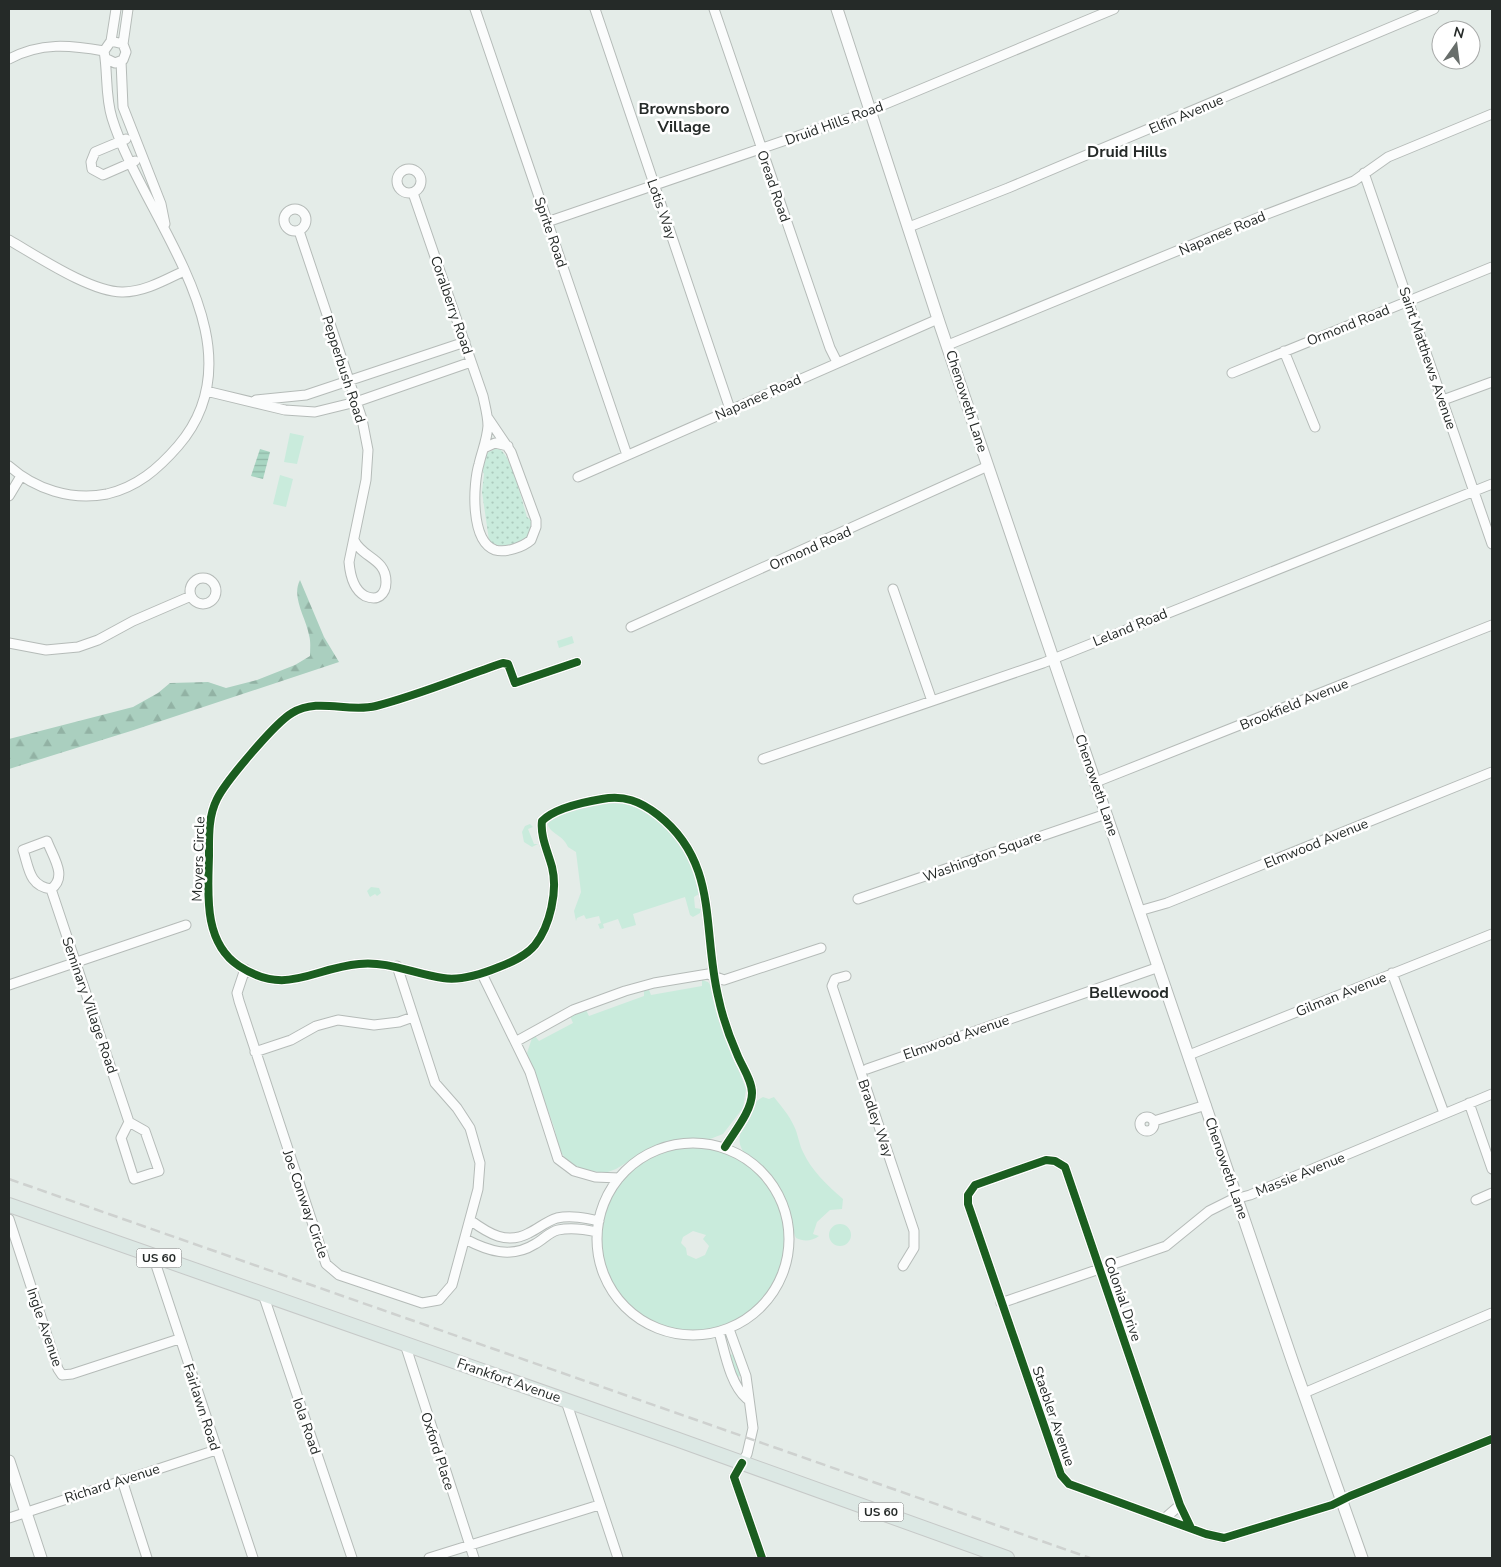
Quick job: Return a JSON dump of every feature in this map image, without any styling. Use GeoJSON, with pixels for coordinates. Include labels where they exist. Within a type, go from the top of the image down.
{"type":"FeatureCollection","features":[{"type":"Feature","properties":{"kind":"main road","name":"Chenoweth Lane"},"geometry":{"type":"LineString","coordinates":[[837,9],[938,318],[1053,658],[1362,1558]]}},
{"type":"Feature","properties":{"kind":"main road","name":"Frankfort Avenue"},"geometry":{"type":"LineString","coordinates":[[9,1205],[742,1462],[1008,1558]]}},
{"type":"Feature","properties":{"kind":"main road"},"geometry":{"type":"LineString","coordinates":[[9,1461],[41,1558]]}},
{"type":"Feature","properties":{"kind":"street"},"geometry":{"type":"LineString","coordinates":[[9,466],[21,476],[47,489],[75,496],[106,494],[133,485],[157,469],[183,441],[197,416],[206,391],[208,369],[204,329],[194,291],[166,229],[150,205],[112,119],[108,103],[106,55],[111,41],[116,9]]}},
{"type":"Feature","properties":{"kind":"street"},"geometry":{"type":"LineString","coordinates":[[128,9],[123,44],[126,52],[121,61],[122,100],[161,204],[166,229]]}},
{"type":"Feature","properties":{"kind":"street","name":"Sprite Road"},"geometry":{"type":"LineString","coordinates":[[475,9],[627,455]]}},
{"type":"Feature","properties":{"kind":"street","name":"Lotis Way"},"geometry":{"type":"LineString","coordinates":[[595,9],[730,409]]}},
{"type":"Feature","properties":{"kind":"street","name":"Oread Road"},"geometry":{"type":"LineString","coordinates":[[714,9],[830,348],[837,362]]}},
{"type":"Feature","properties":{"kind":"street","name":"Druid Hills Road"},"geometry":{"type":"LineString","coordinates":[[548,222],[870,111],[1114,9]]}},
{"type":"Feature","properties":{"kind":"street","name":"Elfin Avenue"},"geometry":{"type":"LineString","coordinates":[[909,227],[1008,188],[1434,9]]}},
{"type":"Feature","properties":{"kind":"street"},"geometry":{"type":"LineString","coordinates":[[111,41],[120,41],[123,44]]}},
{"type":"Feature","properties":{"kind":"street"},"geometry":{"type":"LineString","coordinates":[[9,59],[42,46],[64,45],[106,55],[115,63],[121,61]]}},
{"type":"Feature","properties":{"kind":"street","name":"Napanee Road"},"geometry":{"type":"LineString","coordinates":[[948,345],[1262,216],[1354,182],[1388,157],[1492,114]]}},
{"type":"Feature","properties":{"kind":"street"},"geometry":{"type":"LineString","coordinates":[[134,136],[96,152],[91,162],[92,169],[103,175],[143,158]]}},
{"type":"Feature","properties":{"kind":"street","name":"Saint Matthews Avenue"},"geometry":{"type":"LineString","coordinates":[[1364,173],[1492,544]]}},
{"type":"Feature","properties":{"kind":"street","name":"Coralberry Road"},"geometry":{"type":"LineString","coordinates":[[413,193],[465,342],[488,418],[508,446],[517,466],[536,527],[531,540],[526,544],[504,551],[490,547],[483,540],[479,528],[475,488],[484,448],[488,418]]}},
{"type":"Feature","properties":{"kind":"street","name":"Pepperbush Road"},"geometry":{"type":"LineString","coordinates":[[299,231],[362,419],[368,450],[366,480],[349,562],[350,572],[361,592],[367,597],[376,598],[382,595],[386,588],[385,574],[378,561],[354,540]]}},
{"type":"Feature","properties":{"kind":"street"},"geometry":{"type":"LineString","coordinates":[[9,240],[97,288],[115,292],[140,290],[184,271]]}},
{"type":"Feature","properties":{"kind":"street","name":"Ormond Road"},"geometry":{"type":"LineString","coordinates":[[1232,373],[1492,267]]}},
{"type":"Feature","properties":{"kind":"street","name":"Napanee Road"},"geometry":{"type":"LineString","coordinates":[[578,477],[938,318]]}},
{"type":"Feature","properties":{"kind":"street"},"geometry":{"type":"LineString","coordinates":[[248,400],[306,395],[465,342]]}},
{"type":"Feature","properties":{"kind":"street"},"geometry":{"type":"LineString","coordinates":[[1284,351],[1315,427]]}},
{"type":"Feature","properties":{"kind":"street"},"geometry":{"type":"LineString","coordinates":[[206,391],[301,413],[331,409],[356,402],[471,362]]}},
{"type":"Feature","properties":{"kind":"street"},"geometry":{"type":"LineString","coordinates":[[1443,400],[1492,382]]}},
{"type":"Feature","properties":{"kind":"street"},"geometry":{"type":"LineString","coordinates":[[484,448],[495,443],[508,446]]}},
{"type":"Feature","properties":{"kind":"street","name":"Ormond Road"},"geometry":{"type":"LineString","coordinates":[[631,628],[988,466]]}},
{"type":"Feature","properties":{"kind":"street"},"geometry":{"type":"LineString","coordinates":[[9,496],[21,476]]}},
{"type":"Feature","properties":{"kind":"street","name":"Leland Road"},"geometry":{"type":"LineString","coordinates":[[763,760],[1053,658],[1492,484]]}},
{"type":"Feature","properties":{"kind":"street"},"geometry":{"type":"LineString","coordinates":[[893,588],[932,701]]}},
{"type":"Feature","properties":{"kind":"street"},"geometry":{"type":"LineString","coordinates":[[9,644],[46,650],[78,646],[98,640],[133,621],[191,596]]}},
{"type":"Feature","properties":{"kind":"street","name":"Brookfield Avenue"},"geometry":{"type":"LineString","coordinates":[[1096,782],[1492,625]]}},
{"type":"Feature","properties":{"kind":"street","name":"Moyers Circle"},"geometry":{"type":"LineString","coordinates":[[577,662],[515,682],[508,664],[503,663],[375,706],[308,706],[293,712],[278,723],[223,790],[212,810],[210,825],[209,911],[212,927],[226,953],[245,969],[272,979],[295,981],[359,964],[397,966],[453,979],[482,974],[512,962],[526,953],[541,936],[547,923],[553,887],[553,871],[541,828],[542,821],[548,815],[615,797],[635,800],[649,808],[676,830],[691,851],[700,872],[705,898],[710,956],[714,977],[727,1025],[752,1093],[746,1112],[725,1147]]}},
{"type":"Feature","properties":{"kind":"street","name":"Elmwood Avenue"},"geometry":{"type":"LineString","coordinates":[[1140,911],[1166,903],[1492,772]]}},
{"type":"Feature","properties":{"kind":"street","name":"Washington Square"},"geometry":{"type":"LineString","coordinates":[[858,899],[1106,814]]}},
{"type":"Feature","properties":{"kind":"street"},"geometry":{"type":"LineString","coordinates":[[47,841],[60,875],[58,884],[51,889],[41,888],[34,883],[23,850],[47,841]]}},
{"type":"Feature","properties":{"kind":"street","name":"Seminary Village Road"},"geometry":{"type":"LineString","coordinates":[[51,889],[129,1122]]}},
{"type":"Feature","properties":{"kind":"street"},"geometry":{"type":"LineString","coordinates":[[9,985],[186,925]]}},
{"type":"Feature","properties":{"kind":"street","name":"Gilman Avenue"},"geometry":{"type":"LineString","coordinates":[[1189,1055],[1492,934]]}},
{"type":"Feature","properties":{"kind":"street"},"geometry":{"type":"LineString","coordinates":[[517,1041],[573,1010],[617,993],[708,974],[724,980],[821,948]]}},
{"type":"Feature","properties":{"kind":"street","name":"Joe Conway Circle"},"geometry":{"type":"LineString","coordinates":[[245,969],[237,993],[326,1264],[339,1275],[422,1304],[440,1300],[452,1285],[480,1176],[476,1145],[462,1114],[435,1083],[397,966]]}},
{"type":"Feature","properties":{"kind":"street","name":"Elmwood Avenue"},"geometry":{"type":"LineString","coordinates":[[867,1068],[1159,967]]}},
{"type":"Feature","properties":{"kind":"street"},"geometry":{"type":"LineString","coordinates":[[1392,973],[1444,1114]]}},
{"type":"Feature","properties":{"kind":"street"},"geometry":{"type":"LineString","coordinates":[[482,974],[517,1041],[537,1090],[558,1159],[574,1171],[595,1176],[619,1178]]}},
{"type":"Feature","properties":{"kind":"street","name":"Bradley Way"},"geometry":{"type":"LineString","coordinates":[[846,976],[835,979],[832,986],[914,1231],[914,1248],[903,1266]]}},
{"type":"Feature","properties":{"kind":"street"},"geometry":{"type":"LineString","coordinates":[[256,1052],[292,1040],[316,1026],[338,1020],[374,1025],[399,1022],[413,1017]]}},
{"type":"Feature","properties":{"kind":"street","name":"Massie Avenue"},"geometry":{"type":"LineString","coordinates":[[1002,1303],[1166,1246],[1209,1211],[1492,1094]]}},
{"type":"Feature","properties":{"kind":"street"},"geometry":{"type":"LineString","coordinates":[[1469,1103],[1492,1169]]}},
{"type":"Feature","properties":{"kind":"street"},"geometry":{"type":"LineString","coordinates":[[1154,1121],[1206,1105]]}},
{"type":"Feature","properties":{"kind":"street"},"geometry":{"type":"LineString","coordinates":[[129,1122],[145,1131],[159,1171],[134,1179],[121,1138],[129,1122]]}},
{"type":"Feature","properties":{"kind":"street"},"geometry":{"type":"LineString","coordinates":[[700,1142],[725,1147],[750,1161],[774,1187],[787,1218],[790,1245],[788,1259],[776,1291],[750,1318],[730,1332],[695,1336],[664,1333],[636,1318],[615,1296],[607,1282],[598,1252],[597,1232],[603,1206],[619,1178],[632,1165],[663,1147],[700,1142]]}},
{"type":"Feature","properties":{"kind":"street","name":"Colonial Drive"},"geometry":{"type":"LineString","coordinates":[[975,1185],[1046,1160],[1061,1163],[1067,1172],[1180,1504],[1191,1528]]}},
{"type":"Feature","properties":{"kind":"street","name":"Staebler Avenue"},"geometry":{"type":"LineString","coordinates":[[975,1185],[968,1194],[968,1204],[1052,1450],[1065,1481],[1164,1519],[1218,1537],[1231,1537],[1341,1501],[1492,1439]]}},
{"type":"Feature","properties":{"kind":"street"},"geometry":{"type":"LineString","coordinates":[[1476,1200],[1492,1193]]}},
{"type":"Feature","properties":{"kind":"street"},"geometry":{"type":"LineString","coordinates":[[470,1220],[492,1234],[509,1239],[518,1238],[557,1218],[572,1217],[599,1221]]}},
{"type":"Feature","properties":{"kind":"street","name":"Ingle Avenue"},"geometry":{"type":"LineString","coordinates":[[9,1218],[58,1369],[62,1375],[72,1374],[179,1339]]}},
{"type":"Feature","properties":{"kind":"street"},"geometry":{"type":"LineString","coordinates":[[465,1239],[491,1251],[505,1253],[525,1250],[557,1230],[578,1229],[597,1232]]}},
{"type":"Feature","properties":{"kind":"street","name":"Fairlawn Road"},"geometry":{"type":"LineString","coordinates":[[153,1256],[252,1558]]}},
{"type":"Feature","properties":{"kind":"street","name":"Iola Road"},"geometry":{"type":"LineString","coordinates":[[263,1294],[352,1558]]}},
{"type":"Feature","properties":{"kind":"street"},"geometry":{"type":"LineString","coordinates":[[1304,1392],[1492,1312]]}},
{"type":"Feature","properties":{"kind":"street"},"geometry":{"type":"LineString","coordinates":[[719,1332],[732,1373],[741,1394],[747,1399]]}},
{"type":"Feature","properties":{"kind":"street"},"geometry":{"type":"LineString","coordinates":[[730,1332],[743,1370],[753,1428],[751,1442],[734,1477],[762,1558]]}},
{"type":"Feature","properties":{"kind":"street","name":"Oxford Place"},"geometry":{"type":"LineString","coordinates":[[404,1344],[474,1558]]}},
{"type":"Feature","properties":{"kind":"street"},"geometry":{"type":"LineString","coordinates":[[566,1400],[618,1558]]}},
{"type":"Feature","properties":{"kind":"street","name":"Richard Avenue"},"geometry":{"type":"LineString","coordinates":[[9,1518],[216,1450]]}},
{"type":"Feature","properties":{"kind":"street"},"geometry":{"type":"LineString","coordinates":[[122,1480],[147,1558]]}},
{"type":"Feature","properties":{"kind":"street"},"geometry":{"type":"LineString","coordinates":[[1164,1519],[1180,1504]]}},
{"type":"Feature","properties":{"kind":"street"},"geometry":{"type":"LineString","coordinates":[[429,1558],[599,1505]]}},
{"type":"Feature","properties":{"kind":"shaded area"},"geometry":{"type":"Polygon","coordinates":[[[290,433],[304,436],[297,464],[284,462],[290,433]]]}},
{"type":"Feature","properties":{"kind":"shaded area"},"geometry":{"type":"Polygon","coordinates":[[[497,448],[507,458],[527,517],[532,521],[532,531],[524,542],[506,548],[495,546],[489,540],[482,492],[484,474],[482,468],[487,453],[497,448]]]}},
{"type":"Feature","properties":{"kind":"shaded area"},"geometry":{"type":"Polygon","coordinates":[[[260,449],[270,452],[263,479],[251,476],[260,449]]]}},
{"type":"Feature","properties":{"kind":"shaded area"},"geometry":{"type":"Polygon","coordinates":[[[280,475],[293,479],[286,507],[273,504],[280,475]]]}},
{"type":"Feature","properties":{"kind":"shaded area"},"geometry":{"type":"Polygon","coordinates":[[[572,636],[574,643],[559,648],[557,641],[572,636]]]}},
{"type":"Feature","properties":{"kind":"shaded area"},"geometry":{"type":"Polygon","coordinates":[[[605,801],[638,805],[653,814],[673,833],[694,868],[699,894],[694,897],[695,908],[701,909],[700,913],[693,917],[690,915],[685,897],[633,914],[636,925],[622,929],[618,919],[603,924],[604,928],[600,929],[598,924],[601,923],[599,916],[586,919],[584,915],[577,918],[576,921],[574,911],[581,892],[576,852],[568,847],[563,839],[550,829],[547,821],[577,808],[605,801]]]}},
{"type":"Feature","properties":{"kind":"shaded area"},"geometry":{"type":"Polygon","coordinates":[[[530,824],[533,827],[528,829],[534,844],[538,844],[532,847],[524,842],[522,832],[525,826],[530,824]]]}},
{"type":"Feature","properties":{"kind":"shaded area"},"geometry":{"type":"Polygon","coordinates":[[[371,887],[379,888],[381,893],[370,897],[367,891],[371,887]]]}},
{"type":"Feature","properties":{"kind":"shaded area"},"geometry":{"type":"Polygon","coordinates":[[[702,980],[708,982],[711,986],[731,1050],[746,1089],[743,1108],[723,1134],[710,1139],[684,1138],[652,1147],[616,1169],[605,1173],[580,1169],[568,1162],[560,1151],[554,1127],[527,1053],[532,1038],[535,1036],[539,1041],[573,1023],[570,1016],[586,1010],[589,1016],[644,996],[644,991],[649,990],[651,995],[702,986],[702,980]]]}},
{"type":"Feature","properties":{"kind":"shaded area"},"geometry":{"type":"Polygon","coordinates":[[[763,1097],[769,1099],[774,1097],[782,1107],[790,1118],[802,1149],[815,1172],[843,1199],[842,1209],[830,1210],[817,1222],[813,1234],[819,1236],[814,1239],[796,1238],[790,1211],[779,1187],[771,1176],[747,1156],[742,1149],[740,1141],[741,1131],[753,1106],[763,1097]]]}},
{"type":"Feature","properties":{"kind":"shaded area"},"geometry":{"type":"Polygon","coordinates":[[[688,1147],[729,1154],[759,1174],[777,1203],[785,1236],[781,1270],[766,1300],[739,1322],[700,1333],[660,1328],[630,1310],[610,1282],[601,1250],[603,1216],[618,1185],[646,1160],[688,1147]],[[693,1231],[683,1237],[681,1243],[686,1248],[687,1255],[696,1259],[705,1255],[709,1246],[703,1239],[706,1235],[693,1231]]]}},
{"type":"Feature","properties":{"kind":"shaded area"},"geometry":{"type":"Polygon","coordinates":[[[840,1224],[850,1231],[851,1235],[844,1245],[840,1246],[830,1239],[829,1235],[836,1225],[840,1224]]]}},
{"type":"Feature","properties":{"kind":"shaded area"},"geometry":{"type":"Polygon","coordinates":[[[735,1354],[741,1375],[738,1377],[729,1355],[735,1354]]]}},
{"type":"Feature","properties":{"kind":"green space"},"geometry":{"type":"Polygon","coordinates":[[[300,580],[324,637],[339,662],[9,769],[9,739],[133,707],[158,693],[170,683],[208,682],[226,688],[257,680],[295,665],[310,656],[310,638],[297,593],[300,580]]]}},
{"type":"Feature","properties":{"kind":"railway"},"geometry":{"type":"LineString","coordinates":[[9,1179],[1090,1558]]}},
{"type":"Feature","properties":{"kind":"cycle path"},"geometry":{"type":"LineString","coordinates":[[577,662],[515,683],[508,664],[503,663],[376,706],[365,708],[312,706],[292,713],[274,728],[230,779],[214,806],[210,827],[208,885],[213,930],[227,956],[239,966],[256,975],[271,979],[286,980],[299,978],[359,964],[381,964],[450,979],[464,978],[492,970],[509,963],[531,949],[540,937],[549,918],[554,876],[542,832],[542,821],[554,812],[595,800],[610,798],[632,800],[658,815],[677,834],[691,854],[700,875],[705,898],[713,971],[720,1003],[731,1040],[752,1088],[751,1100],[746,1114],[725,1147]]}},
{"type":"Feature","properties":{"kind":"cycle path"},"geometry":{"type":"LineString","coordinates":[[1191,1528],[1180,1505],[1065,1167],[1055,1161],[1046,1160],[975,1185],[968,1195],[968,1204],[1061,1475],[1069,1484],[1206,1534],[1224,1538],[1332,1505],[1492,1439]]}},
{"type":"Feature","properties":{"kind":"cycle path"},"geometry":{"type":"LineString","coordinates":[[742,1463],[734,1477],[762,1558]]}},
{"type":"Feature","properties":{"kind":"district","name":"Brownsboro Village"},"geometry":{"type":"Point","coordinates":[684,117]}},
{"type":"Feature","properties":{"kind":"district","name":"Druid Hills"},"geometry":{"type":"Point","coordinates":[1127,151]}},
{"type":"Feature","properties":{"kind":"district","name":"Bellewood"},"geometry":{"type":"Point","coordinates":[1129,992]}}]}
